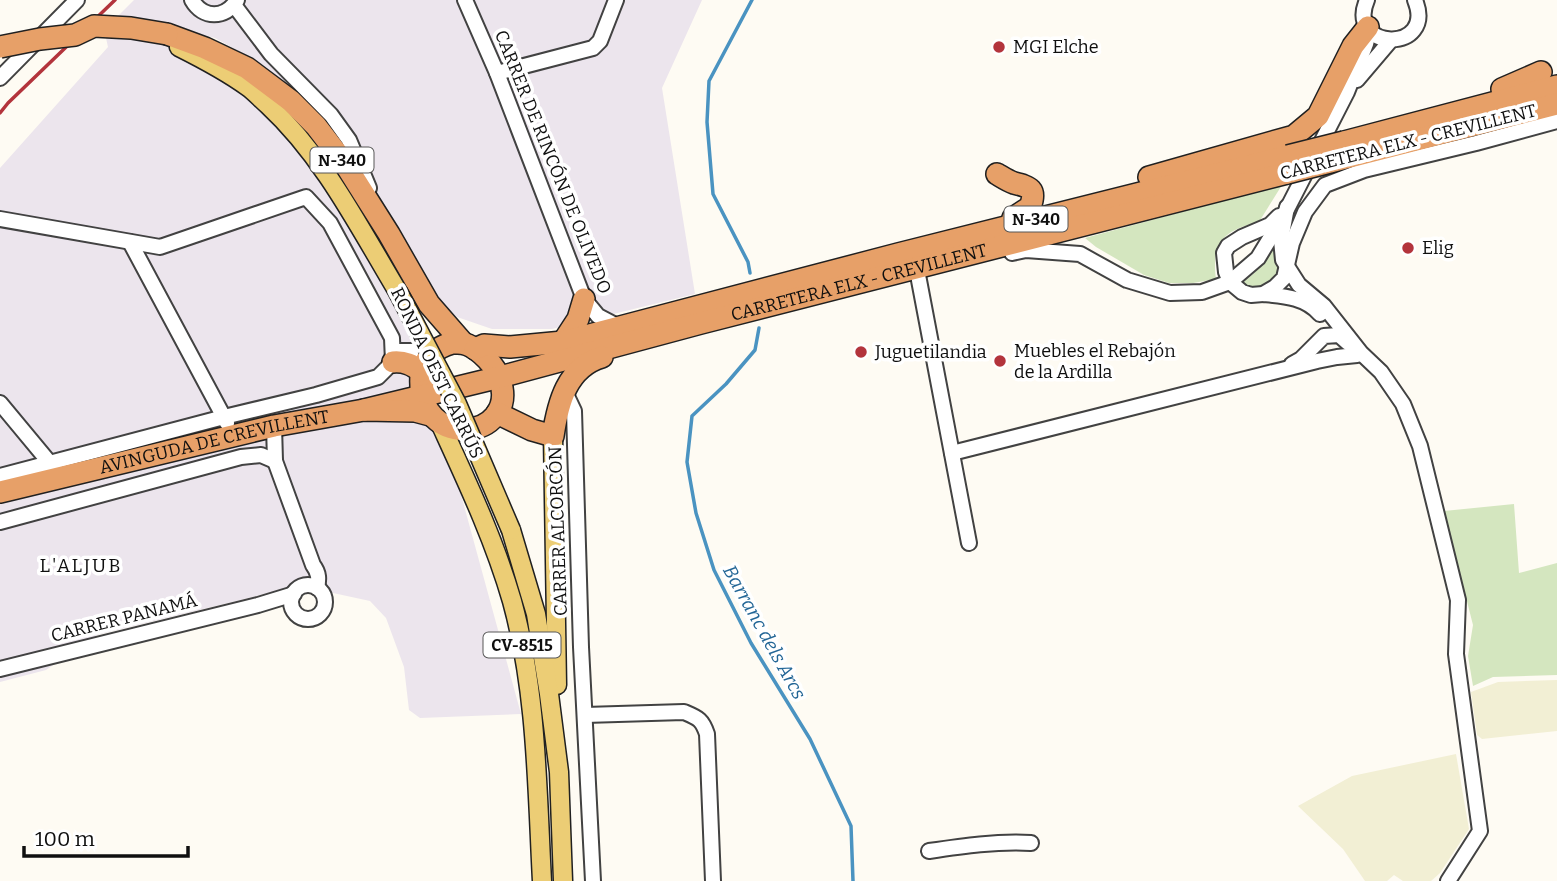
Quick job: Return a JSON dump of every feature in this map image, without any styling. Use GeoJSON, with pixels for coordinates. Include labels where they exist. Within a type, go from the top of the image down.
{"type":"FeatureCollection","features":[{"type":"Feature","properties":{"kind":"highway","name":"RONDA OEST CARRÚS"},"geometry":{"type":"LineString","coordinates":[[0,47],[75,35],[94,26],[131,28],[205,48],[247,68],[291,101],[316,125],[343,161],[429,304],[447,326],[492,366],[500,377]]}},
{"type":"Feature","properties":{"kind":"highway"},"geometry":{"type":"LineString","coordinates":[[902,253],[914,246],[1294,136],[1318,116],[1353,46],[1369,29]]}},
{"type":"Feature","properties":{"kind":"highway","name":"CARRETERA ELX - CREVILLENT"},"geometry":{"type":"LineString","coordinates":[[787,293],[821,293],[1288,164],[1445,107],[1511,86],[1549,79]]}},
{"type":"Feature","properties":{"kind":"highway","name":"CARRETERA ELX - CREVILLENT"},"geometry":{"type":"LineString","coordinates":[[434,351],[445,345],[510,347],[563,342],[619,327],[699,315],[787,293],[902,253],[1288,164],[1330,162],[1557,104]]}},
{"type":"Feature","properties":{"kind":"highway"},"geometry":{"type":"LineString","coordinates":[[997,174],[1031,189],[1031,205],[1013,218]]}},
{"type":"Feature","properties":{"kind":"highway"},"geometry":{"type":"LineString","coordinates":[[563,342],[578,319],[584,299]]}},
{"type":"Feature","properties":{"kind":"highway","name":"CARRETERA ELX - CREVILLENT"},"geometry":{"type":"LineString","coordinates":[[431,411],[500,377],[659,335],[699,315]]}},
{"type":"Feature","properties":{"kind":"highway"},"geometry":{"type":"LineString","coordinates":[[500,377],[503,390],[497,413],[532,430],[553,436],[557,408],[570,382],[588,361],[625,350],[659,335]]}},
{"type":"Feature","properties":{"kind":"highway"},"geometry":{"type":"LineString","coordinates":[[431,411],[421,388],[421,371],[434,351]]}},
{"type":"Feature","properties":{"kind":"highway"},"geometry":{"type":"LineString","coordinates":[[393,357],[421,371]]}},
{"type":"Feature","properties":{"kind":"highway","name":"AVINGUDA DE CREVILLENT"},"geometry":{"type":"LineString","coordinates":[[0,492],[55,471],[229,426],[274,426],[364,410],[431,411],[460,429],[477,429],[489,423],[497,413]]}},
{"type":"Feature","properties":{"kind":"main road","name":"RONDA OEST CARRÚS"},"geometry":{"type":"LineString","coordinates":[[169,39],[250,88],[284,119],[315,158],[398,292],[457,404],[511,530],[536,614],[550,694],[559,772],[563,881]]}},
{"type":"Feature","properties":{"kind":"main road","name":"RONDA OEST CARRÚS"},"geometry":{"type":"LineString","coordinates":[[431,411],[483,517],[512,603],[530,687],[536,742],[542,881]]}},
{"type":"Feature","properties":{"kind":"main road"},"geometry":{"type":"LineString","coordinates":[[553,436],[559,772]]}},
{"type":"Feature","properties":{"kind":"street"},"geometry":{"type":"LineString","coordinates":[[0,78],[77,0]]}},
{"type":"Feature","properties":{"kind":"street"},"geometry":{"type":"LineString","coordinates":[[192,0],[199,9],[213,15],[225,12],[236,2],[271,54],[331,115],[349,140],[388,234]]}},
{"type":"Feature","properties":{"kind":"street","name":"CARRER DE RINCÓN DE OLIVEDO"},"geometry":{"type":"LineString","coordinates":[[465,0],[497,73],[584,299],[598,316],[619,327]]}},
{"type":"Feature","properties":{"kind":"street"},"geometry":{"type":"LineString","coordinates":[[497,73],[593,48],[600,41],[616,0]]}},
{"type":"Feature","properties":{"kind":"street"},"geometry":{"type":"LineString","coordinates":[[1367,0],[1364,13],[1369,29],[1377,37],[1386,40],[1403,38],[1410,33],[1418,19],[1421,3]]}},
{"type":"Feature","properties":{"kind":"street"},"geometry":{"type":"LineString","coordinates":[[821,293],[918,275],[1026,250],[1080,254],[1127,280],[1170,293],[1202,292],[1230,282],[1258,258],[1287,207],[1348,92],[1369,29]]}},
{"type":"Feature","properties":{"kind":"street"},"geometry":{"type":"LineString","coordinates":[[1348,92],[1391,40]]}},
{"type":"Feature","properties":{"kind":"street"},"geometry":{"type":"LineString","coordinates":[[1437,135],[1557,120]]}},
{"type":"Feature","properties":{"kind":"street"},"geometry":{"type":"LineString","coordinates":[[1263,294],[1284,278],[1292,243],[1306,212],[1325,185],[1364,170],[1557,120]]}},
{"type":"Feature","properties":{"kind":"street"},"geometry":{"type":"LineString","coordinates":[[0,219],[160,247],[306,197],[330,223],[392,338],[393,357],[434,351]]}},
{"type":"Feature","properties":{"kind":"street"},"geometry":{"type":"LineString","coordinates":[[1287,207],[1281,240],[1283,260],[1299,285],[1317,299],[1339,335],[1381,372],[1404,404],[1420,446],[1458,600],[1456,654],[1480,831],[1448,881]]}},
{"type":"Feature","properties":{"kind":"street"},"geometry":{"type":"LineString","coordinates":[[1287,207],[1270,225],[1228,246],[1224,253],[1226,272],[1230,282],[1242,292],[1295,298],[1310,304],[1335,327]]}},
{"type":"Feature","properties":{"kind":"street"},"geometry":{"type":"LineString","coordinates":[[130,242],[229,426]]}},
{"type":"Feature","properties":{"kind":"street"},"geometry":{"type":"LineString","coordinates":[[147,273],[160,247]]}},
{"type":"Feature","properties":{"kind":"street"},"geometry":{"type":"LineString","coordinates":[[918,275],[970,542]]}},
{"type":"Feature","properties":{"kind":"street"},"geometry":{"type":"LineString","coordinates":[[1310,304],[1317,324],[1315,354]]}},
{"type":"Feature","properties":{"kind":"street"},"geometry":{"type":"LineString","coordinates":[[952,453],[1279,372],[1332,343],[1335,327]]}},
{"type":"Feature","properties":{"kind":"street"},"geometry":{"type":"LineString","coordinates":[[1315,354],[1337,357],[1356,351]]}},
{"type":"Feature","properties":{"kind":"street","name":"AVINGUDA DE CREVILLENT"},"geometry":{"type":"LineString","coordinates":[[229,426],[378,377],[393,357]]}},
{"type":"Feature","properties":{"kind":"street","name":"CARRER ALCORCÓN"},"geometry":{"type":"LineString","coordinates":[[570,382],[574,411],[584,715],[593,881]]}},
{"type":"Feature","properties":{"kind":"street"},"geometry":{"type":"LineString","coordinates":[[0,404],[55,471]]}},
{"type":"Feature","properties":{"kind":"street"},"geometry":{"type":"LineString","coordinates":[[274,426],[275,461],[313,565],[312,577],[292,604],[299,617],[310,619],[320,614],[325,600],[323,595],[305,589]]}},
{"type":"Feature","properties":{"kind":"street"},"geometry":{"type":"LineString","coordinates":[[553,436],[561,436],[575,444]]}},
{"type":"Feature","properties":{"kind":"street","name":"AVINGUDA DE CREVILLENT"},"geometry":{"type":"LineString","coordinates":[[0,522],[241,457],[261,455],[275,461]]}},
{"type":"Feature","properties":{"kind":"street","name":"AVINGUDA DE CREVILLENT"},"geometry":{"type":"LineString","coordinates":[[0,476],[55,471]]}},
{"type":"Feature","properties":{"kind":"street","name":"CARRER PANAMÁ"},"geometry":{"type":"LineString","coordinates":[[0,669],[258,605],[305,589]]}},
{"type":"Feature","properties":{"kind":"street","name":"CARRER PANAMÁ"},"geometry":{"type":"LineString","coordinates":[[258,605],[295,613]]}},
{"type":"Feature","properties":{"kind":"street"},"geometry":{"type":"LineString","coordinates":[[584,715],[684,712],[698,718],[704,725],[707,734],[713,881]]}},
{"type":"Feature","properties":{"kind":"street"},"geometry":{"type":"LineString","coordinates":[[929,851],[983,843],[1031,843]]}},
{"type":"Feature","properties":{"kind":"shaded area"},"geometry":{"type":"Polygon","coordinates":[[[134,0],[702,0],[662,88],[695,294],[552,329],[492,329],[457,317],[435,299],[341,137],[307,100],[263,65],[215,38],[160,23],[116,18],[134,0]]]}},
{"type":"Feature","properties":{"kind":"shaded area"},"geometry":{"type":"Polygon","coordinates":[[[106,38],[168,46],[215,63],[277,113],[344,209],[389,289],[433,385],[521,714],[420,718],[409,710],[404,667],[386,618],[370,601],[333,593],[322,580],[97,635],[46,670],[0,682],[0,168],[108,47],[106,38]]]}},
{"type":"Feature","properties":{"kind":"shaded area"},"geometry":{"type":"Polygon","coordinates":[[[1557,680],[1557,731],[1482,739],[1477,735],[1471,692],[1498,682],[1557,680]]]}},
{"type":"Feature","properties":{"kind":"shaded area"},"geometry":{"type":"Polygon","coordinates":[[[1456,754],[1469,829],[1440,873],[1431,881],[1403,881],[1394,875],[1387,881],[1365,881],[1343,849],[1298,806],[1352,776],[1456,754]]]}},
{"type":"Feature","properties":{"kind":"green space"},"geometry":{"type":"Polygon","coordinates":[[[1282,185],[1259,222],[1237,229],[1218,246],[1216,279],[1169,283],[1144,275],[1085,238],[1282,185]]]}},
{"type":"Feature","properties":{"kind":"green space"},"geometry":{"type":"Polygon","coordinates":[[[1276,241],[1279,264],[1274,279],[1267,286],[1258,289],[1238,284],[1256,271],[1276,241]]]}},
{"type":"Feature","properties":{"kind":"green space"},"geometry":{"type":"Polygon","coordinates":[[[1514,504],[1519,573],[1557,563],[1557,675],[1493,677],[1473,686],[1468,656],[1473,625],[1444,511],[1514,504]]]}},
{"type":"Feature","properties":{"kind":"waterway","name":"Barranc dels Arcs"},"geometry":{"type":"LineString","coordinates":[[750,273],[748,262],[713,194],[707,122],[709,81],[752,0]]}},
{"type":"Feature","properties":{"kind":"waterway","name":"Barranc dels Arcs"},"geometry":{"type":"LineString","coordinates":[[759,328],[755,350],[726,384],[692,416],[687,462],[696,513],[714,570],[751,643],[810,739],[851,826],[853,881]]}},
{"type":"Feature","properties":{"kind":"railway"},"geometry":{"type":"LineString","coordinates":[[0,113],[115,0]]}},
{"type":"Feature","properties":{"kind":"place","name":"MGI Elche"},"geometry":{"type":"Point","coordinates":[999,47]}},
{"type":"Feature","properties":{"kind":"place","name":"Elig"},"geometry":{"type":"Point","coordinates":[1408,248]}},
{"type":"Feature","properties":{"kind":"place","name":"Juguetilandia"},"geometry":{"type":"Point","coordinates":[861,352]}},
{"type":"Feature","properties":{"kind":"place","name":"Muebles el Rebajón de la Ardilla"},"geometry":{"type":"Point","coordinates":[1000,361]}},
{"type":"Feature","properties":{"kind":"district","name":"L'ALJUB"},"geometry":{"type":"Point","coordinates":[81,565]}}]}
